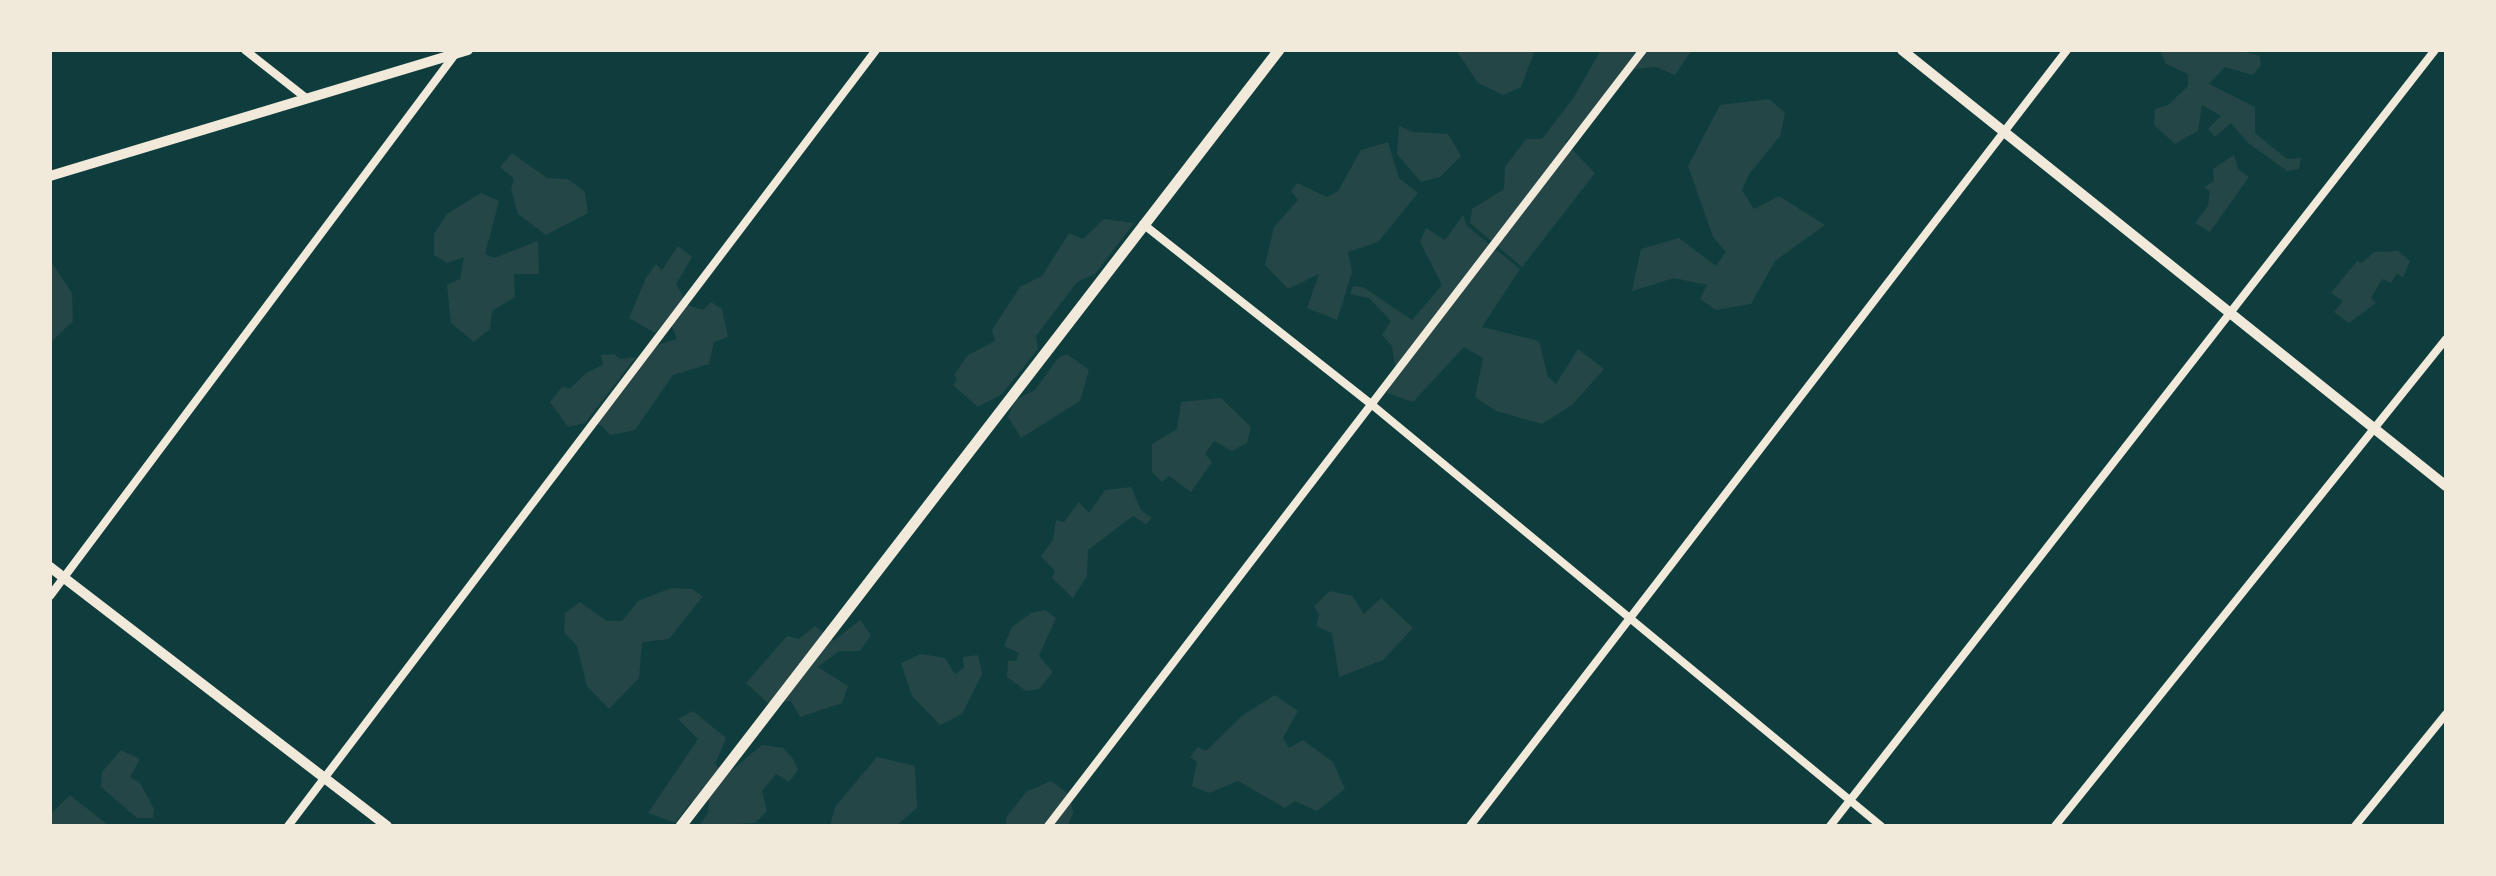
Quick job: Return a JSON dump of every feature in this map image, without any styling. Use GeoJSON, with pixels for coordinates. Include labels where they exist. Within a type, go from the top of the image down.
{"type":"FeatureCollection","features":[{"type":"Feature","properties":{"kind":"main road"},"geometry":{"type":"LineString","coordinates":[[681,826],[1278,50]]}},
{"type":"Feature","properties":{"kind":"street"},"geometry":{"type":"LineString","coordinates":[[244,50],[306,98]]}},
{"type":"Feature","properties":{"kind":"street"},"geometry":{"type":"LineString","coordinates":[[288,826],[876,50]]}},
{"type":"Feature","properties":{"kind":"street"},"geometry":{"type":"LineString","coordinates":[[1048,826],[1644,50]]}},
{"type":"Feature","properties":{"kind":"street"},"geometry":{"type":"LineString","coordinates":[[1902,50],[2446,486]]}},
{"type":"Feature","properties":{"kind":"street"},"geometry":{"type":"LineString","coordinates":[[1470,826],[2067,50]]}},
{"type":"Feature","properties":{"kind":"street"},"geometry":{"type":"LineString","coordinates":[[1830,826],[2435,50]]}},
{"type":"Feature","properties":{"kind":"street"},"geometry":{"type":"LineString","coordinates":[[50,176],[461,51]]}},
{"type":"Feature","properties":{"kind":"street"},"geometry":{"type":"LineString","coordinates":[[50,596],[461,51]]}},
{"type":"Feature","properties":{"kind":"street"},"geometry":{"type":"LineString","coordinates":[[1144,224],[1370,404],[1881,826]]}},
{"type":"Feature","properties":{"kind":"street"},"geometry":{"type":"LineString","coordinates":[[2054,826],[2446,339]]}},
{"type":"Feature","properties":{"kind":"street"},"geometry":{"type":"LineString","coordinates":[[50,567],[387,826]]}},
{"type":"Feature","properties":{"kind":"street"},"geometry":{"type":"LineString","coordinates":[[2355,826],[2446,714]]}},
{"type":"Feature","properties":{"kind":"shaded area"},"geometry":{"type":"Polygon","coordinates":[[[1456,50],[1535,50],[1521,87],[1503,95],[1478,83],[1456,50]]]}},
{"type":"Feature","properties":{"kind":"shaded area"},"geometry":{"type":"Polygon","coordinates":[[[1601,50],[1692,50],[1675,75],[1656,67],[1635,69],[1565,142],[1595,173],[1522,267],[1470,223],[1472,209],[1504,189],[1505,167],[1526,139],[1542,139],[1574,97],[1601,50]]]}},
{"type":"Feature","properties":{"kind":"shaded area"},"geometry":{"type":"Polygon","coordinates":[[[2160,50],[2238,50],[2260,56],[2261,65],[2253,75],[2225,67],[2209,84],[2255,107],[2255,133],[2287,159],[2301,158],[2299,169],[2287,171],[2247,142],[2231,123],[2215,137],[2208,129],[2221,116],[2202,105],[2198,131],[2175,144],[2154,125],[2155,109],[2168,105],[2188,86],[2188,74],[2166,64],[2160,50]]]}},
{"type":"Feature","properties":{"kind":"shaded area"},"geometry":{"type":"Polygon","coordinates":[[[1769,99],[1785,113],[1780,136],[1750,173],[1742,190],[1754,209],[1779,196],[1825,225],[1775,261],[1751,304],[1716,310],[1700,299],[1707,285],[1674,278],[1632,291],[1641,249],[1679,238],[1716,266],[1726,252],[1713,237],[1688,166],[1720,105],[1769,99]]]}},
{"type":"Feature","properties":{"kind":"shaded area"},"geometry":{"type":"Polygon","coordinates":[[[1399,126],[1413,132],[1448,134],[1461,156],[1440,177],[1421,182],[1397,154],[1399,126]]]}},
{"type":"Feature","properties":{"kind":"shaded area"},"geometry":{"type":"Polygon","coordinates":[[[1388,142],[1399,178],[1418,193],[1378,242],[1348,252],[1352,272],[1337,320],[1307,308],[1319,274],[1288,289],[1265,265],[1274,227],[1298,200],[1291,191],[1297,183],[1327,197],[1338,191],[1361,150],[1388,142]]]}},
{"type":"Feature","properties":{"kind":"shaded area"},"geometry":{"type":"Polygon","coordinates":[[[512,153],[547,178],[568,179],[585,192],[588,213],[546,235],[518,214],[511,189],[514,179],[500,167],[512,153]]]}},
{"type":"Feature","properties":{"kind":"shaded area"},"geometry":{"type":"Polygon","coordinates":[[[2234,155],[2238,169],[2249,177],[2210,232],[2195,223],[2208,206],[2210,192],[2204,187],[2214,181],[2213,169],[2234,155]]]}},
{"type":"Feature","properties":{"kind":"shaded area"},"geometry":{"type":"Polygon","coordinates":[[[481,193],[499,201],[485,254],[494,258],[538,241],[539,274],[514,274],[515,297],[492,311],[490,329],[474,342],[451,323],[447,285],[460,279],[464,257],[447,263],[434,255],[434,234],[447,214],[481,193]]]}},
{"type":"Feature","properties":{"kind":"shaded area"},"geometry":{"type":"Polygon","coordinates":[[[1463,215],[1467,226],[1520,269],[1482,327],[1539,341],[1548,377],[1556,384],[1578,349],[1604,369],[1572,405],[1542,424],[1496,411],[1475,397],[1483,358],[1464,347],[1413,402],[1387,393],[1396,373],[1392,346],[1382,335],[1391,321],[1369,298],[1350,294],[1353,286],[1363,287],[1412,320],[1442,285],[1420,242],[1426,228],[1445,240],[1463,215]]]}},
{"type":"Feature","properties":{"kind":"shaded area"},"geometry":{"type":"Polygon","coordinates":[[[1104,219],[1134,223],[1095,274],[1077,282],[1036,336],[1038,349],[1002,394],[978,407],[953,385],[957,379],[954,375],[968,355],[995,341],[992,330],[1020,287],[1042,276],[1069,233],[1083,239],[1104,219]]]}},
{"type":"Feature","properties":{"kind":"shaded area"},"geometry":{"type":"Polygon","coordinates":[[[678,246],[692,257],[676,284],[684,298],[655,333],[629,318],[646,278],[656,264],[662,270],[678,246]]]}},
{"type":"Feature","properties":{"kind":"shaded area"},"geometry":{"type":"Polygon","coordinates":[[[2398,251],[2410,261],[2403,278],[2397,273],[2391,283],[2382,279],[2371,298],[2376,303],[2349,323],[2334,312],[2343,301],[2331,293],[2357,261],[2362,263],[2374,252],[2398,251]]]}},
{"type":"Feature","properties":{"kind":"shaded area"},"geometry":{"type":"Polygon","coordinates":[[[52,263],[72,293],[73,321],[50,343],[52,263]]]}},
{"type":"Feature","properties":{"kind":"shaded area"},"geometry":{"type":"Polygon","coordinates":[[[711,302],[722,309],[728,337],[714,342],[709,364],[673,375],[635,430],[610,435],[602,426],[590,422],[657,345],[677,339],[669,319],[681,303],[703,310],[711,302]]]}},
{"type":"Feature","properties":{"kind":"shaded area"},"geometry":{"type":"Polygon","coordinates":[[[614,354],[620,359],[636,357],[585,423],[568,427],[550,402],[563,386],[570,389],[586,373],[603,365],[601,355],[614,354]]]}},
{"type":"Feature","properties":{"kind":"shaded area"},"geometry":{"type":"Polygon","coordinates":[[[1067,354],[1089,370],[1080,401],[1021,438],[1008,417],[1015,400],[1035,390],[1058,358],[1067,354]]]}},
{"type":"Feature","properties":{"kind":"shaded area"},"geometry":{"type":"Polygon","coordinates":[[[1221,398],[1251,427],[1247,443],[1232,451],[1214,441],[1205,454],[1212,462],[1191,492],[1169,476],[1162,482],[1152,472],[1152,444],[1177,429],[1181,402],[1221,398]]]}},
{"type":"Feature","properties":{"kind":"shaded area"},"geometry":{"type":"Polygon","coordinates":[[[1131,487],[1141,510],[1152,518],[1146,524],[1133,516],[1088,550],[1087,576],[1073,598],[1052,578],[1055,571],[1041,556],[1053,540],[1056,520],[1064,522],[1079,502],[1089,513],[1105,490],[1131,487]]]}},
{"type":"Feature","properties":{"kind":"shaded area"},"geometry":{"type":"Polygon","coordinates":[[[671,588],[692,589],[703,596],[669,639],[642,642],[639,678],[609,709],[587,686],[577,646],[564,632],[565,613],[580,602],[607,621],[622,621],[638,601],[671,588]]]}},
{"type":"Feature","properties":{"kind":"shaded area"},"geometry":{"type":"Polygon","coordinates":[[[1330,591],[1352,596],[1364,614],[1381,598],[1413,628],[1383,660],[1339,677],[1332,633],[1316,626],[1319,615],[1314,606],[1330,591]]]}},
{"type":"Feature","properties":{"kind":"shaded area"},"geometry":{"type":"Polygon","coordinates":[[[1045,610],[1056,618],[1039,656],[1053,672],[1039,689],[1026,691],[1007,677],[1008,661],[1016,661],[1019,653],[1004,646],[1012,627],[1031,613],[1045,610]]]}},
{"type":"Feature","properties":{"kind":"shaded area"},"geometry":{"type":"Polygon","coordinates":[[[860,620],[871,635],[860,651],[839,651],[818,667],[848,686],[842,703],[800,717],[791,701],[768,703],[746,683],[787,636],[799,639],[815,626],[834,641],[860,620]]]}},
{"type":"Feature","properties":{"kind":"shaded area"},"geometry":{"type":"Polygon","coordinates":[[[921,654],[945,658],[955,674],[964,668],[963,657],[978,655],[982,674],[962,714],[940,725],[912,696],[901,663],[921,654]]]}},
{"type":"Feature","properties":{"kind":"shaded area"},"geometry":{"type":"Polygon","coordinates":[[[1275,695],[1298,711],[1283,738],[1289,748],[1303,740],[1333,762],[1345,789],[1317,811],[1295,801],[1285,808],[1238,781],[1209,793],[1192,786],[1197,762],[1190,757],[1198,747],[1206,751],[1243,715],[1275,695]]]}},
{"type":"Feature","properties":{"kind":"shaded area"},"geometry":{"type":"Polygon","coordinates":[[[693,711],[726,738],[715,764],[726,775],[762,745],[783,748],[793,759],[798,770],[789,782],[776,774],[762,791],[767,811],[755,823],[699,826],[708,813],[709,800],[691,802],[675,823],[648,813],[698,739],[678,719],[693,711]]]}},
{"type":"Feature","properties":{"kind":"shaded area"},"geometry":{"type":"Polygon","coordinates":[[[121,750],[140,759],[130,777],[140,783],[154,809],[153,818],[137,818],[101,787],[102,772],[121,750]]]}},
{"type":"Feature","properties":{"kind":"shaded area"},"geometry":{"type":"Polygon","coordinates":[[[877,757],[915,766],[917,808],[896,826],[830,826],[835,807],[877,757]]]}},
{"type":"Feature","properties":{"kind":"shaded area"},"geometry":{"type":"Polygon","coordinates":[[[1051,781],[1070,795],[1073,813],[1068,826],[1006,826],[1006,818],[1026,792],[1051,781]]]}},
{"type":"Feature","properties":{"kind":"shaded area"},"geometry":{"type":"Polygon","coordinates":[[[70,795],[109,826],[50,826],[50,815],[70,795]]]}}]}
